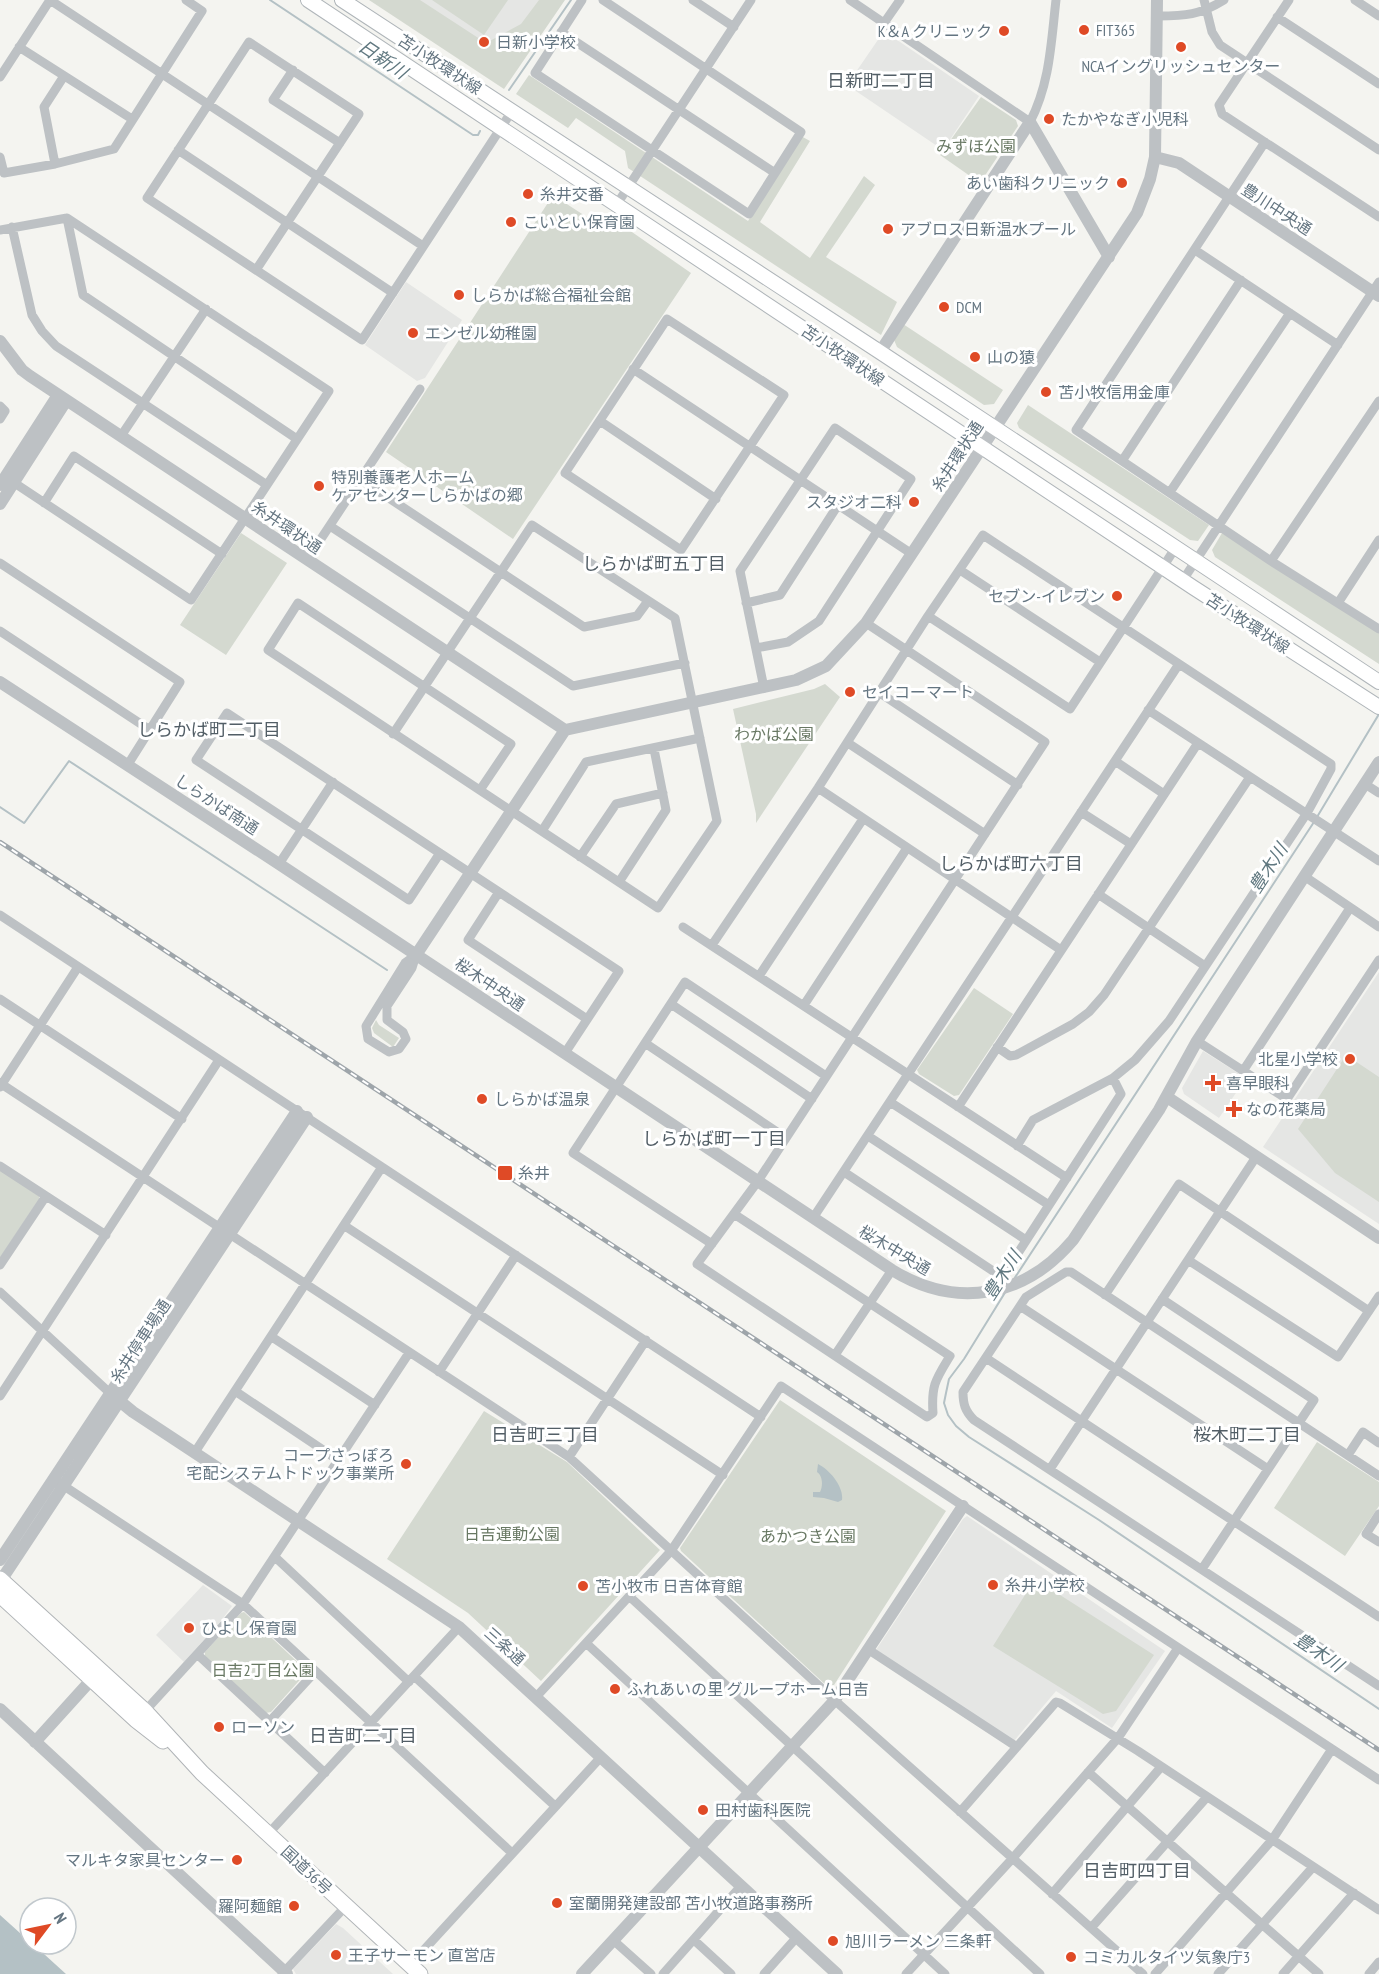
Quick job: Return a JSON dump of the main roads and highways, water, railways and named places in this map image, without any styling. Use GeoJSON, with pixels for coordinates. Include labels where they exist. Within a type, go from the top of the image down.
{"type":"FeatureCollection","features":[{"type":"Feature","properties":{"kind":"highway","name":"国道36号"},"geometry":{"type":"LineString","coordinates":[[0,1584],[92,1679],[136,1720],[194,1765]]}},
{"type":"Feature","properties":{"kind":"highway","name":"国道36号"},"geometry":{"type":"LineString","coordinates":[[0,1584],[145,1711],[194,1765],[415,1969]]}},
{"type":"Feature","properties":{"kind":"main road","name":"苫小牧環状線"},"geometry":{"type":"LineString","coordinates":[[308,0],[1163,567],[1376,705]]}},
{"type":"Feature","properties":{"kind":"main road","name":"苫小牧環状線"},"geometry":{"type":"LineString","coordinates":[[342,0],[1379,682]]}},
{"type":"Feature","properties":{"kind":"waterway","name":"日新川"},"geometry":{"type":"LineString","coordinates":[[270,0],[473,135],[478,135],[480,131]]}},
{"type":"Feature","properties":{"kind":"waterway","name":"日新川"},"geometry":{"type":"LineString","coordinates":[[509,90],[571,0]]}},
{"type":"Feature","properties":{"kind":"waterway","name":"豊木川"},"geometry":{"type":"LineString","coordinates":[[1317,817],[1379,714]]}},
{"type":"Feature","properties":{"kind":"waterway"},"geometry":{"type":"LineString","coordinates":[[0,807],[24,823],[69,761],[387,970]]}},
{"type":"Feature","properties":{"kind":"waterway","name":"豊木川"},"geometry":{"type":"LineString","coordinates":[[1014,1279],[1314,822]]}},
{"type":"Feature","properties":{"kind":"waterway","name":"豊木川"},"geometry":{"type":"LineString","coordinates":[[1006,1291],[949,1379],[944,1403],[948,1415],[956,1426],[969,1437],[1099,1520],[1379,1709]]}},
{"type":"Feature","properties":{"kind":"railway"},"geometry":{"type":"LineString","coordinates":[[0,842],[1379,1750]]}},
{"type":"Feature","properties":{"kind":"place","name":"FIT365"},"geometry":{"type":"Point","coordinates":[1084,30]}},
{"type":"Feature","properties":{"kind":"place","name":"K＆A クリニック"},"geometry":{"type":"Point","coordinates":[1004,31]}},
{"type":"Feature","properties":{"kind":"place","name":"日新小学校"},"geometry":{"type":"Point","coordinates":[484,42]}},
{"type":"Feature","properties":{"kind":"place","name":"NCAイングリッシュセンター"},"geometry":{"type":"Point","coordinates":[1181,47]}},
{"type":"Feature","properties":{"kind":"place","name":"たかやなぎ小児科"},"geometry":{"type":"Point","coordinates":[1049,119]}},
{"type":"Feature","properties":{"kind":"place","name":"あい歯科クリニック"},"geometry":{"type":"Point","coordinates":[1122,183]}},
{"type":"Feature","properties":{"kind":"place","name":"糸井交番"},"geometry":{"type":"Point","coordinates":[528,194]}},
{"type":"Feature","properties":{"kind":"place","name":"こいとい保育園"},"geometry":{"type":"Point","coordinates":[511,222]}},
{"type":"Feature","properties":{"kind":"place","name":"アブロス日新温水プール"},"geometry":{"type":"Point","coordinates":[888,229]}},
{"type":"Feature","properties":{"kind":"place","name":"しらかば総合福祉会館"},"geometry":{"type":"Point","coordinates":[459,295]}},
{"type":"Feature","properties":{"kind":"place","name":"DCM"},"geometry":{"type":"Point","coordinates":[944,307]}},
{"type":"Feature","properties":{"kind":"place","name":"エンゼル幼稚園"},"geometry":{"type":"Point","coordinates":[413,333]}},
{"type":"Feature","properties":{"kind":"place","name":"山の猿"},"geometry":{"type":"Point","coordinates":[975,357]}},
{"type":"Feature","properties":{"kind":"place","name":"苫小牧信用金庫"},"geometry":{"type":"Point","coordinates":[1046,392]}},
{"type":"Feature","properties":{"kind":"place","name":"特別養護老人ホーム ケアセンターしらかばの郷"},"geometry":{"type":"Point","coordinates":[319,486]}},
{"type":"Feature","properties":{"kind":"place","name":"スタジオ二科"},"geometry":{"type":"Point","coordinates":[914,502]}},
{"type":"Feature","properties":{"kind":"place","name":"セブン-イレブン"},"geometry":{"type":"Point","coordinates":[1117,596]}},
{"type":"Feature","properties":{"kind":"place","name":"セイコーマート"},"geometry":{"type":"Point","coordinates":[850,692]}},
{"type":"Feature","properties":{"kind":"place","name":"北星小学校"},"geometry":{"type":"Point","coordinates":[1350,1059]}},
{"type":"Feature","properties":{"kind":"place","name":"喜早眼科"},"geometry":{"type":"Point","coordinates":[1213,1083]}},
{"type":"Feature","properties":{"kind":"place","name":"しらかば温泉"},"geometry":{"type":"Point","coordinates":[482,1099]}},
{"type":"Feature","properties":{"kind":"place","name":"なの花薬局"},"geometry":{"type":"Point","coordinates":[1234,1109]}},
{"type":"Feature","properties":{"kind":"place","name":"糸井"},"geometry":{"type":"Point","coordinates":[505,1173]}},
{"type":"Feature","properties":{"kind":"place","name":"コープさっぽろ 宅配システムトドック事業所"},"geometry":{"type":"Point","coordinates":[406,1464]}},
{"type":"Feature","properties":{"kind":"place","name":"糸井小学校"},"geometry":{"type":"Point","coordinates":[993,1585]}},
{"type":"Feature","properties":{"kind":"place","name":"苫小牧市 日吉体育館"},"geometry":{"type":"Point","coordinates":[583,1586]}},
{"type":"Feature","properties":{"kind":"place","name":"ひよし保育園"},"geometry":{"type":"Point","coordinates":[189,1628]}},
{"type":"Feature","properties":{"kind":"place","name":"ふれあいの里 グループホーム日吉"},"geometry":{"type":"Point","coordinates":[615,1689]}},
{"type":"Feature","properties":{"kind":"place","name":"ローソン"},"geometry":{"type":"Point","coordinates":[219,1727]}},
{"type":"Feature","properties":{"kind":"place","name":"田村歯科医院"},"geometry":{"type":"Point","coordinates":[703,1810]}},
{"type":"Feature","properties":{"kind":"place","name":"マルキタ家具センター"},"geometry":{"type":"Point","coordinates":[237,1860]}},
{"type":"Feature","properties":{"kind":"place","name":"室蘭開発建設部 苫小牧道路事務所"},"geometry":{"type":"Point","coordinates":[557,1903]}},
{"type":"Feature","properties":{"kind":"place","name":"羅阿麺館"},"geometry":{"type":"Point","coordinates":[294,1906]}},
{"type":"Feature","properties":{"kind":"place","name":"旭川ラーメン 三条軒"},"geometry":{"type":"Point","coordinates":[833,1941]}},
{"type":"Feature","properties":{"kind":"place","name":"王子サーモン 直営店"},"geometry":{"type":"Point","coordinates":[336,1955]}},
{"type":"Feature","properties":{"kind":"place","name":"コミカルタイツ気象庁3"},"geometry":{"type":"Point","coordinates":[1071,1957]}},
{"type":"Feature","properties":{"kind":"district","name":"日新町二丁目"},"geometry":{"type":"Point","coordinates":[881,80]}},
{"type":"Feature","properties":{"kind":"district","name":"しらかば町五丁目"},"geometry":{"type":"Point","coordinates":[654,563]}},
{"type":"Feature","properties":{"kind":"district","name":"しらかば町二丁目"},"geometry":{"type":"Point","coordinates":[209,729]}},
{"type":"Feature","properties":{"kind":"district","name":"しらかば町六丁目"},"geometry":{"type":"Point","coordinates":[1011,863]}},
{"type":"Feature","properties":{"kind":"district","name":"しらかば町一丁目"},"geometry":{"type":"Point","coordinates":[714,1138]}},
{"type":"Feature","properties":{"kind":"district","name":"日吉町三丁目"},"geometry":{"type":"Point","coordinates":[545,1434]}},
{"type":"Feature","properties":{"kind":"district","name":"桜木町二丁目"},"geometry":{"type":"Point","coordinates":[1247,1434]}},
{"type":"Feature","properties":{"kind":"district","name":"日吉町二丁目"},"geometry":{"type":"Point","coordinates":[363,1735]}},
{"type":"Feature","properties":{"kind":"district","name":"日吉町四丁目"},"geometry":{"type":"Point","coordinates":[1137,1870]}},
{"type":"Feature","properties":{"kind":"park label","name":"みずほ公園"},"geometry":{"type":"Point","coordinates":[976,146]}},
{"type":"Feature","properties":{"kind":"park label","name":"わかば公園"},"geometry":{"type":"Point","coordinates":[774,734]}},
{"type":"Feature","properties":{"kind":"park label","name":"日吉運動公園"},"geometry":{"type":"Point","coordinates":[512,1534]}},
{"type":"Feature","properties":{"kind":"park label","name":"あかつき公園"},"geometry":{"type":"Point","coordinates":[808,1536]}},
{"type":"Feature","properties":{"kind":"park label","name":"日吉2丁目公園"},"geometry":{"type":"Point","coordinates":[263,1670]}}]}
